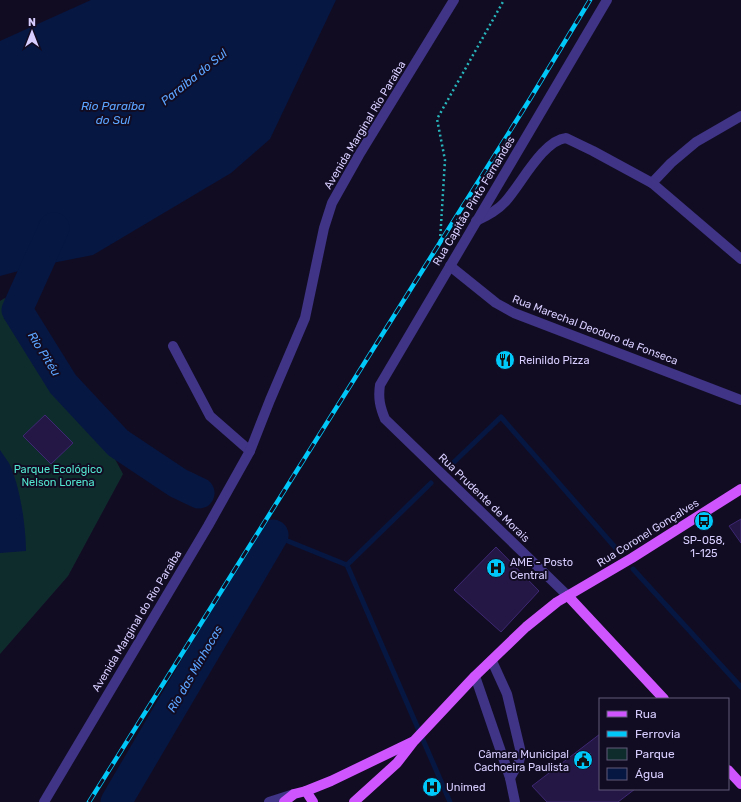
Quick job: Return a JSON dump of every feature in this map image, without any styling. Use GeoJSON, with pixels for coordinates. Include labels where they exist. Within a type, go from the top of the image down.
{"type":"FeatureCollection","features":[{"type":"Feature","properties":{"kind":"main road","name":"Rua Coronel Gonçalves"},"geometry":{"type":"LineString","coordinates":[[414,741],[475,676],[546,610],[741,489]]}},
{"type":"Feature","properties":{"kind":"main road","name":"Rua Prudente de Morais"},"geometry":{"type":"LineString","coordinates":[[568,596],[663,698]]}},
{"type":"Feature","properties":{"kind":"main road"},"geometry":{"type":"LineString","coordinates":[[284,802],[294,794],[306,791],[363,767],[414,741]]}},
{"type":"Feature","properties":{"kind":"main road"},"geometry":{"type":"LineString","coordinates":[[354,802],[398,763],[414,741]]}},
{"type":"Feature","properties":{"kind":"main road"},"geometry":{"type":"LineString","coordinates":[[729,771],[741,784]]}},
{"type":"Feature","properties":{"kind":"main road"},"geometry":{"type":"LineString","coordinates":[[306,791],[312,802]]}},
{"type":"Feature","properties":{"kind":"street","name":"Avenida Marginal Rio Paraíba"},"geometry":{"type":"LineString","coordinates":[[250,451],[305,318],[324,228],[332,203],[359,154],[454,0]]}},
{"type":"Feature","properties":{"kind":"street","name":"Rua Capitão Pinto Fernandes"},"geometry":{"type":"LineString","coordinates":[[385,419],[380,408],[378,396],[380,385],[607,0]]}},
{"type":"Feature","properties":{"kind":"street"},"geometry":{"type":"LineString","coordinates":[[652,183],[671,163],[696,142],[741,116]]}},
{"type":"Feature","properties":{"kind":"street"},"geometry":{"type":"LineString","coordinates":[[476,221],[505,203],[541,154],[555,142],[566,138],[652,183],[741,260]]}},
{"type":"Feature","properties":{"kind":"street","name":"Rua Marechal Deodoro da Fonseca"},"geometry":{"type":"LineString","coordinates":[[450,266],[496,303],[514,313],[741,400]]}},
{"type":"Feature","properties":{"kind":"street"},"geometry":{"type":"LineString","coordinates":[[173,346],[210,416],[250,451]]}},
{"type":"Feature","properties":{"kind":"street","name":"Rua Prudente de Morais"},"geometry":{"type":"LineString","coordinates":[[385,419],[568,596]]}},
{"type":"Feature","properties":{"kind":"street","name":"Avenida Marginal do Rio Paraíba"},"geometry":{"type":"LineString","coordinates":[[44,802],[208,526],[250,451]]}},
{"type":"Feature","properties":{"kind":"street"},"geometry":{"type":"LineString","coordinates":[[492,661],[507,694],[521,753],[519,762],[510,778]]}},
{"type":"Feature","properties":{"kind":"street"},"geometry":{"type":"LineString","coordinates":[[475,676],[510,778],[515,802]]}},
{"type":"Feature","properties":{"kind":"street"},"geometry":{"type":"LineString","coordinates":[[269,802],[294,794]]}},
{"type":"Feature","properties":{"kind":"path"},"geometry":{"type":"LineString","coordinates":[[440,241],[445,160],[437,119],[504,0]]}},
{"type":"Feature","properties":{"kind":"green space","name":"Parque Ecológico Nelson Lorena"},"geometry":{"type":"Polygon","coordinates":[[[5,298],[45,355],[79,392],[123,474],[68,576],[0,654],[0,301],[5,298]]]}},
{"type":"Feature","properties":{"kind":"water","name":"Rio Paraíba do Sul"},"geometry":{"type":"Polygon","coordinates":[[[91,0],[336,0],[270,139],[231,173],[93,255],[37,266],[0,276],[0,41],[91,0]]]}},
{"type":"Feature","properties":{"kind":"water"},"geometry":{"type":"Polygon","coordinates":[[[0,450],[13,472],[19,494],[24,518],[26,551],[0,553],[0,450]]]}},
{"type":"Feature","properties":{"kind":"building"},"geometry":{"type":"Polygon","coordinates":[[[45,415],[73,443],[51,464],[23,436],[45,415]]]}},
{"type":"Feature","properties":{"kind":"building"},"geometry":{"type":"Polygon","coordinates":[[[741,519],[741,543],[729,526],[741,519]]]}},
{"type":"Feature","properties":{"kind":"building","name":"AME - Posto Central"},"geometry":{"type":"Polygon","coordinates":[[[496,547],[539,591],[501,632],[454,590],[496,547]]]}},
{"type":"Feature","properties":{"kind":"building","name":"Câmara Municipal Cachoeira Paulista"},"geometry":{"type":"Polygon","coordinates":[[[599,735],[599,790],[634,790],[618,802],[547,802],[532,786],[599,735]]]}},
{"type":"Feature","properties":{"kind":"waterway","name":"Rio Pitéu"},"geometry":{"type":"LineString","coordinates":[[54,228],[17,310],[63,384],[118,443],[178,483],[199,493]]}},
{"type":"Feature","properties":{"kind":"waterway"},"geometry":{"type":"LineString","coordinates":[[452,464],[501,417],[620,553]]}},
{"type":"Feature","properties":{"kind":"waterway"},"geometry":{"type":"LineString","coordinates":[[347,565],[431,483]]}},
{"type":"Feature","properties":{"kind":"waterway"},"geometry":{"type":"LineString","coordinates":[[273,535],[347,565],[450,802]]}},
{"type":"Feature","properties":{"kind":"waterway","name":"Rio das Minhocas"},"geometry":{"type":"LineString","coordinates":[[116,802],[273,535]]}},
{"type":"Feature","properties":{"kind":"waterway"},"geometry":{"type":"LineString","coordinates":[[633,569],[741,687]]}},
{"type":"Feature","properties":{"kind":"railway"},"geometry":{"type":"LineString","coordinates":[[89,802],[530,99],[590,0]]}},
{"type":"Feature","properties":{"kind":"place","name":"Reinildo Pizza"},"geometry":{"type":"Point","coordinates":[505,360]}},
{"type":"Feature","properties":{"kind":"place","name":"SP-058, 1-125"},"geometry":{"type":"Point","coordinates":[704,521]}},
{"type":"Feature","properties":{"kind":"place","name":"AME - Posto Central"},"geometry":{"type":"Point","coordinates":[496,568]}},
{"type":"Feature","properties":{"kind":"place","name":"Câmara Municipal Cachoeira Paulista"},"geometry":{"type":"Point","coordinates":[583,760]}},
{"type":"Feature","properties":{"kind":"place","name":"Unimed"},"geometry":{"type":"Point","coordinates":[432,787]}},
{"type":"Feature","properties":{"kind":"water label","name":"Paraiba do Sul"},"geometry":{"type":"Point","coordinates":[194,77]}}]}
